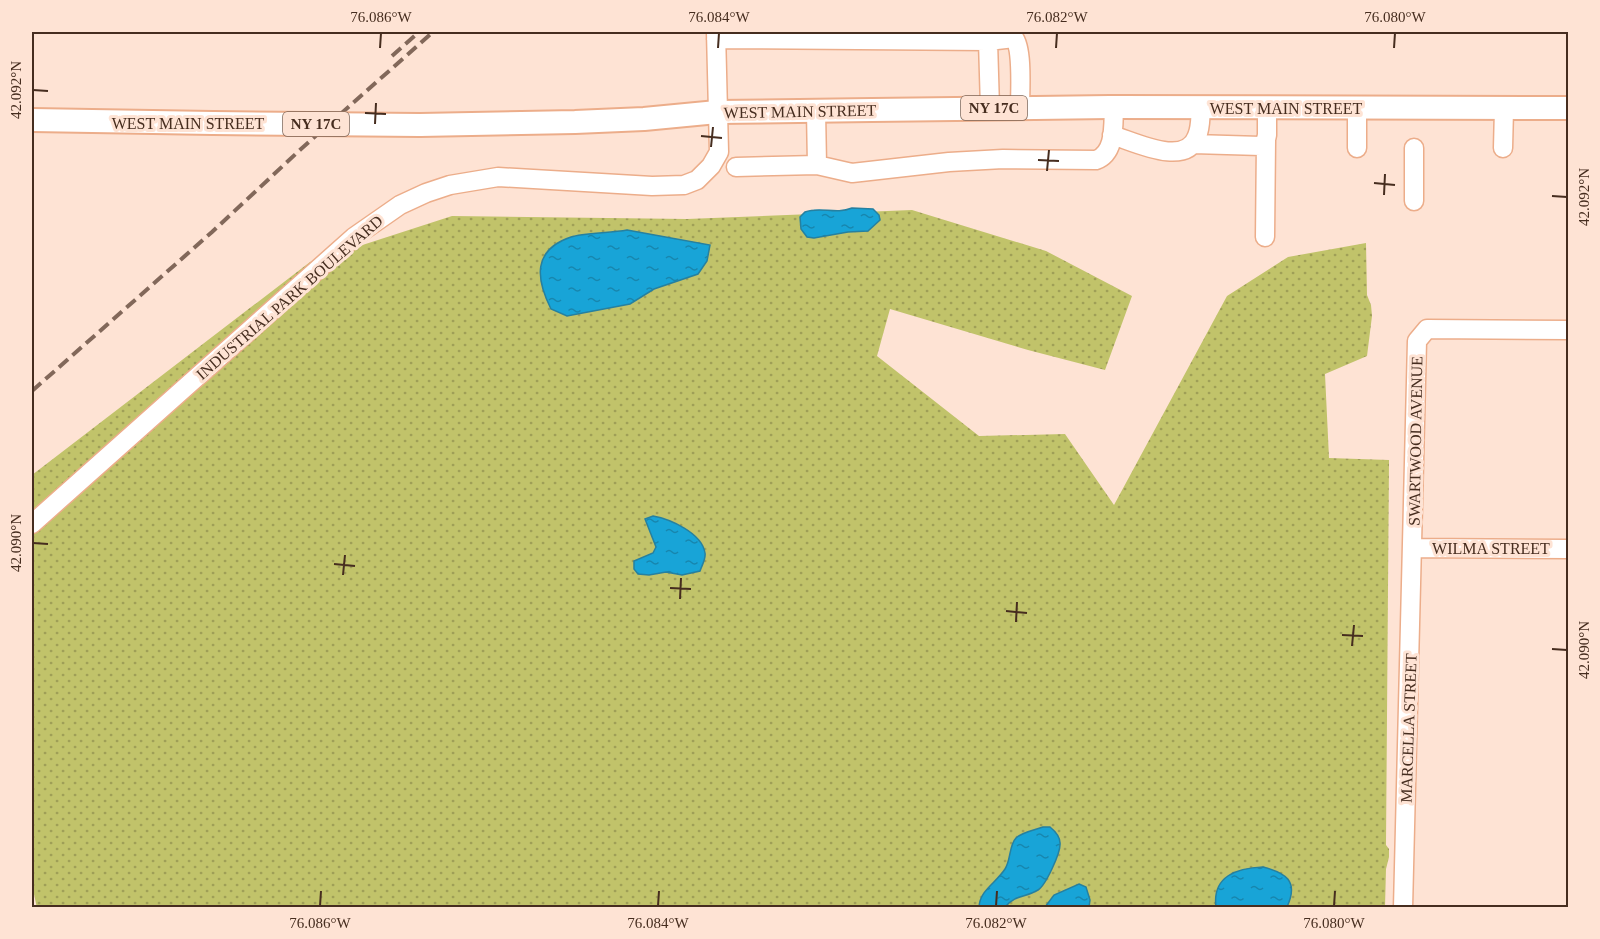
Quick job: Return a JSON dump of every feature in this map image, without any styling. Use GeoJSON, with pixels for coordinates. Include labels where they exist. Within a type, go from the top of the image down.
{"type":"FeatureCollection","features":[{"type":"Feature","properties":{"kind":"main road","name":"WEST MAIN STREET"},"geometry":{"type":"LineString","coordinates":[[32,120],[420,125],[598,121],[717,112],[1114,107],[1569,108]]}},
{"type":"Feature","properties":{"kind":"street"},"geometry":{"type":"LineString","coordinates":[[716,35],[988,41],[1014,38],[1017,41],[1020,108]]}},
{"type":"Feature","properties":{"kind":"street","name":"INDUSTRIAL PARK BOULEVARD"},"geometry":{"type":"LineString","coordinates":[[32,524],[354,237],[392,210],[426,193],[450,185],[498,177],[652,186],[684,185],[697,180],[711,166],[718,152],[716,35]]}},
{"type":"Feature","properties":{"kind":"street"},"geometry":{"type":"LineString","coordinates":[[988,41],[990,108]]}},
{"type":"Feature","properties":{"kind":"street"},"geometry":{"type":"LineString","coordinates":[[736,167],[817,165],[852,173],[949,162],[1003,159],[1096,160],[1106,154],[1111,144],[1114,107]]}},
{"type":"Feature","properties":{"kind":"street"},"geometry":{"type":"LineString","coordinates":[[1112,135],[1170,153],[1184,151],[1193,144],[1200,128],[1201,108]]}},
{"type":"Feature","properties":{"kind":"street"},"geometry":{"type":"LineString","coordinates":[[1265,237],[1268,108]]}},
{"type":"Feature","properties":{"kind":"street"},"geometry":{"type":"LineString","coordinates":[[1357,108],[1357,148]]}},
{"type":"Feature","properties":{"kind":"street"},"geometry":{"type":"LineString","coordinates":[[1503,148],[1504,109]]}},
{"type":"Feature","properties":{"kind":"street"},"geometry":{"type":"LineString","coordinates":[[816,111],[817,165]]}},
{"type":"Feature","properties":{"kind":"street"},"geometry":{"type":"LineString","coordinates":[[1193,144],[1261,146],[1266,141]]}},
{"type":"Feature","properties":{"kind":"street"},"geometry":{"type":"LineString","coordinates":[[1414,148],[1414,201]]}},
{"type":"Feature","properties":{"kind":"street","name":"SWARTWOOD AVENUE"},"geometry":{"type":"LineString","coordinates":[[1413,548],[1417,341],[1420,336],[1427,330],[1569,330]]}},
{"type":"Feature","properties":{"kind":"street","name":"WILMA STREET"},"geometry":{"type":"LineString","coordinates":[[1413,548],[1569,549]]}},
{"type":"Feature","properties":{"kind":"street","name":"MARCELLA STREET"},"geometry":{"type":"LineString","coordinates":[[1403,908],[1413,548]]}},
{"type":"Feature","properties":{"kind":"shaded area"},"geometry":{"type":"Polygon","coordinates":[[[912,210],[1046,251],[1132,296],[1105,370],[890,309],[877,356],[979,436],[1065,434],[1114,505],[1227,296],[1288,257],[1366,243],[1367,295],[1372,316],[1367,356],[1325,374],[1329,458],[1389,460],[1386,845],[1389,849],[1389,857],[1386,869],[1385,907],[37,908],[32,885],[32,475],[310,262],[452,216],[687,219],[912,210]]]}},
{"type":"Feature","properties":{"kind":"water"},"geometry":{"type":"Polygon","coordinates":[[[852,208],[873,209],[879,215],[880,220],[868,231],[814,238],[807,237],[801,229],[800,217],[805,212],[811,210],[840,211],[852,208]]]}},
{"type":"Feature","properties":{"kind":"water"},"geometry":{"type":"Polygon","coordinates":[[[627,230],[710,245],[707,261],[698,274],[654,289],[630,304],[567,316],[551,309],[540,276],[544,258],[549,250],[571,237],[627,230]]]}},
{"type":"Feature","properties":{"kind":"water"},"geometry":{"type":"Polygon","coordinates":[[[653,516],[684,528],[698,539],[705,555],[700,571],[682,575],[666,572],[638,574],[634,569],[634,561],[653,553],[656,547],[645,519],[653,516]]]}},
{"type":"Feature","properties":{"kind":"water"},"geometry":{"type":"Polygon","coordinates":[[[1043,827],[1050,827],[1054,830],[1060,847],[1056,861],[1041,887],[1013,900],[1005,907],[979,907],[985,891],[1005,869],[1016,838],[1043,827]]]}},
{"type":"Feature","properties":{"kind":"water"},"geometry":{"type":"Polygon","coordinates":[[[1263,867],[1284,875],[1291,884],[1292,891],[1287,907],[1216,907],[1216,896],[1222,881],[1244,869],[1263,867]]]}},
{"type":"Feature","properties":{"kind":"water"},"geometry":{"type":"Polygon","coordinates":[[[1079,884],[1086,887],[1090,900],[1089,907],[1045,907],[1054,895],[1079,884]]]}},
{"type":"Feature","properties":{"kind":"railway"},"geometry":{"type":"LineString","coordinates":[[392,56],[419,32]]}},
{"type":"Feature","properties":{"kind":"railway"},"geometry":{"type":"LineString","coordinates":[[32,391],[433,32]]}}]}
